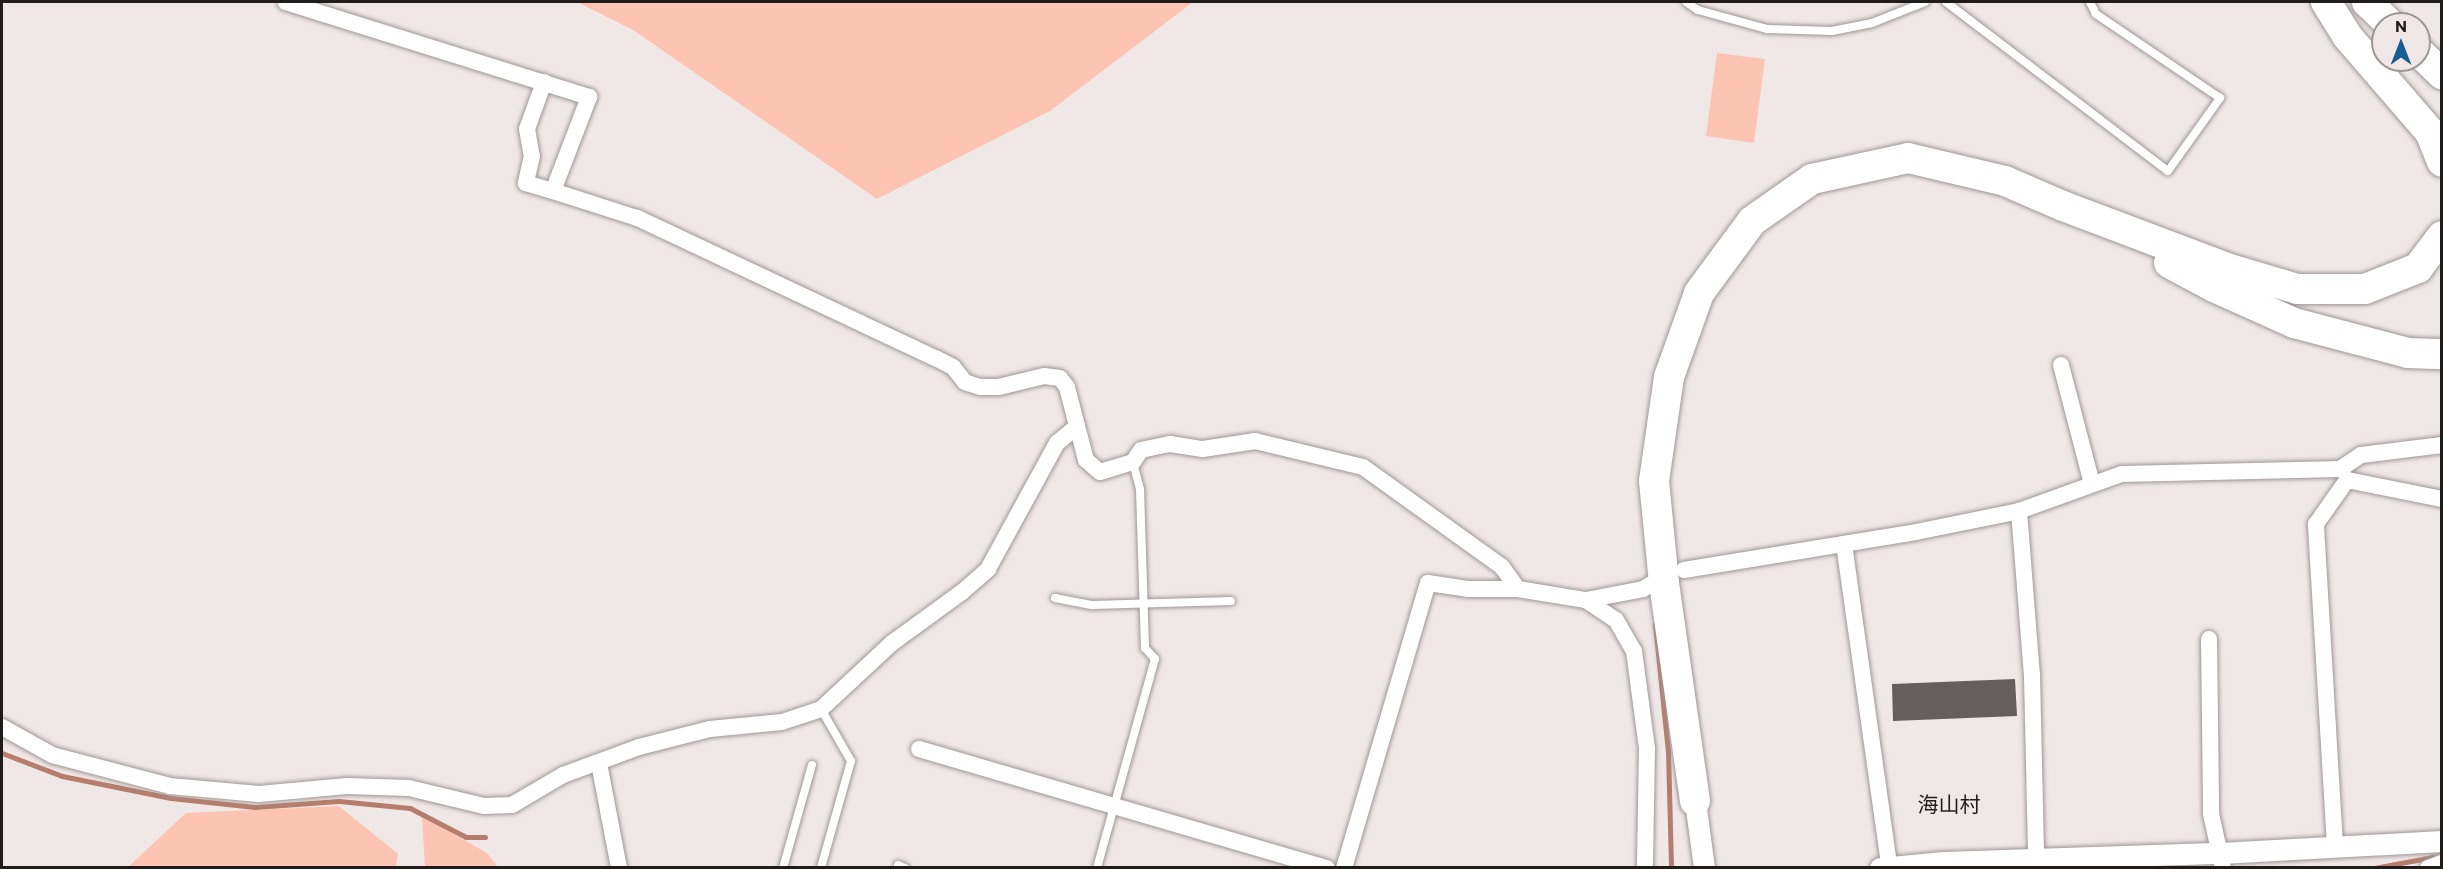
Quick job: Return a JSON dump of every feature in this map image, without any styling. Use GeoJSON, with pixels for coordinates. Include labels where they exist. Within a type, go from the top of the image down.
{"type":"FeatureCollection","features":[{"type":"Feature","properties":{"kind":"highway"},"geometry":{"type":"LineString","coordinates":[[2326,2],[2347,36],[2430,132],[2442,162]]}},
{"type":"Feature","properties":{"kind":"highway"},"geometry":{"type":"LineString","coordinates":[[1695,801],[1664,583],[1654,481],[1669,377],[1699,293],[1752,221],[1812,179],[1908,158],[2005,181],[2063,206],[2227,268],[2297,288],[2365,289],[2418,268],[2442,236]]}},
{"type":"Feature","properties":{"kind":"highway"},"geometry":{"type":"LineString","coordinates":[[2063,206],[2214,287],[2294,323],[2408,353],[2442,354]]}},
{"type":"Feature","properties":{"kind":"street"},"geometry":{"type":"LineString","coordinates":[[286,2],[589,97],[553,191]]}},
{"type":"Feature","properties":{"kind":"street"},"geometry":{"type":"LineString","coordinates":[[544,82],[527,129],[532,156],[526,183],[637,219],[935,358],[953,368],[965,382],[980,387],[999,387],[1044,376],[1060,378],[1067,387],[1086,460],[1100,472],[1133,462],[1142,450],[1170,444],[1203,449],[1255,441],[1363,467],[1502,567],[1518,589]]}},
{"type":"Feature","properties":{"kind":"street"},"geometry":{"type":"LineString","coordinates":[[2061,365],[2092,483]]}},
{"type":"Feature","properties":{"kind":"street"},"geometry":{"type":"LineString","coordinates":[[2,727],[52,755],[170,786],[259,794],[346,786],[409,788],[484,806],[512,805],[563,775],[639,747],[710,729],[782,722],[821,709],[892,643],[962,592],[988,569],[1057,443],[1077,426]]}},
{"type":"Feature","properties":{"kind":"street"},"geometry":{"type":"LineString","coordinates":[[2335,846],[2316,524],[2344,474],[2361,455],[2442,445]]}},
{"type":"Feature","properties":{"kind":"street"},"geometry":{"type":"LineString","coordinates":[[1684,570],[1917,532],[2019,511],[2122,474],[2344,474],[2442,500]]}},
{"type":"Feature","properties":{"kind":"street"},"geometry":{"type":"LineString","coordinates":[[2019,511],[2032,675],[2036,858]]}},
{"type":"Feature","properties":{"kind":"street"},"geometry":{"type":"LineString","coordinates":[[1845,544],[1885,867],[2036,858],[2104,862],[2221,860],[2335,846],[2442,841]]}},
{"type":"Feature","properties":{"kind":"street"},"geometry":{"type":"LineString","coordinates":[[1344,867],[1428,583],[1468,590],[1518,589],[1586,600],[1650,585]]}},
{"type":"Feature","properties":{"kind":"street"},"geometry":{"type":"LineString","coordinates":[[1586,600],[1616,621],[1634,651],[1647,748],[1645,867]]}},
{"type":"Feature","properties":{"kind":"street"},"geometry":{"type":"LineString","coordinates":[[2209,639],[2211,814],[2221,860]]}},
{"type":"Feature","properties":{"kind":"street"},"geometry":{"type":"LineString","coordinates":[[919,749],[1327,867]]}},
{"type":"Feature","properties":{"kind":"street"},"geometry":{"type":"LineString","coordinates":[[599,763],[619,867]]}},
{"type":"Feature","properties":{"kind":"street"},"geometry":{"type":"LineString","coordinates":[[1695,801],[1704,867]]}},
{"type":"Feature","properties":{"kind":"street"},"geometry":{"type":"LineString","coordinates":[[2428,867],[2442,863]]}},
{"type":"Feature","properties":{"kind":"lane"},"geometry":{"type":"LineString","coordinates":[[1686,2],[1698,10],[1767,29],[1832,32],[1872,23],[1925,2]]}},
{"type":"Feature","properties":{"kind":"lane"},"geometry":{"type":"LineString","coordinates":[[1946,2],[2168,171],[2220,98],[2096,14],[2090,2]]}},
{"type":"Feature","properties":{"kind":"lane"},"geometry":{"type":"LineString","coordinates":[[1097,867],[1155,659],[1145,648],[1140,489],[1133,462]]}},
{"type":"Feature","properties":{"kind":"lane"},"geometry":{"type":"LineString","coordinates":[[1055,598],[1092,605],[1231,600]]}},
{"type":"Feature","properties":{"kind":"lane"},"geometry":{"type":"LineString","coordinates":[[821,709],[851,761],[821,867]]}},
{"type":"Feature","properties":{"kind":"lane"},"geometry":{"type":"LineString","coordinates":[[783,867],[812,765]]}},
{"type":"Feature","properties":{"kind":"shaded area"},"geometry":{"type":"Polygon","coordinates":[[[577,2],[1193,2],[1050,111],[877,199],[633,30],[577,2]]]}},
{"type":"Feature","properties":{"kind":"shaded area"},"geometry":{"type":"Polygon","coordinates":[[[1717,53],[1765,59],[1754,143],[1706,136],[1717,53]]]}},
{"type":"Feature","properties":{"kind":"shaded area"},"geometry":{"type":"Polygon","coordinates":[[[339,806],[398,854],[396,867],[128,867],[186,813],[339,806]]]}},
{"type":"Feature","properties":{"kind":"shaded area"},"geometry":{"type":"Polygon","coordinates":[[[422,816],[487,853],[498,867],[425,867],[422,816]]]}},
{"type":"Feature","properties":{"kind":"building"},"geometry":{"type":"Polygon","coordinates":[[[2015,679],[2017,716],[1893,721],[1892,684],[2015,679]]]}},
{"type":"Feature","properties":{"kind":"waterway"},"geometry":{"type":"LineString","coordinates":[[1655,624],[1668,751],[1671,868]]}},
{"type":"Feature","properties":{"kind":"waterway"},"geometry":{"type":"LineString","coordinates":[[2,753],[62,776],[171,798],[255,807],[339,801],[410,808],[466,837],[485,837]]}},
{"type":"Feature","properties":{"kind":"waterway"},"geometry":{"type":"LineString","coordinates":[[2374,868],[2433,857]]}},
{"type":"Feature","properties":{"kind":"district","name":"海山村"},"geometry":{"type":"Point","coordinates":[1949,804]}}]}
